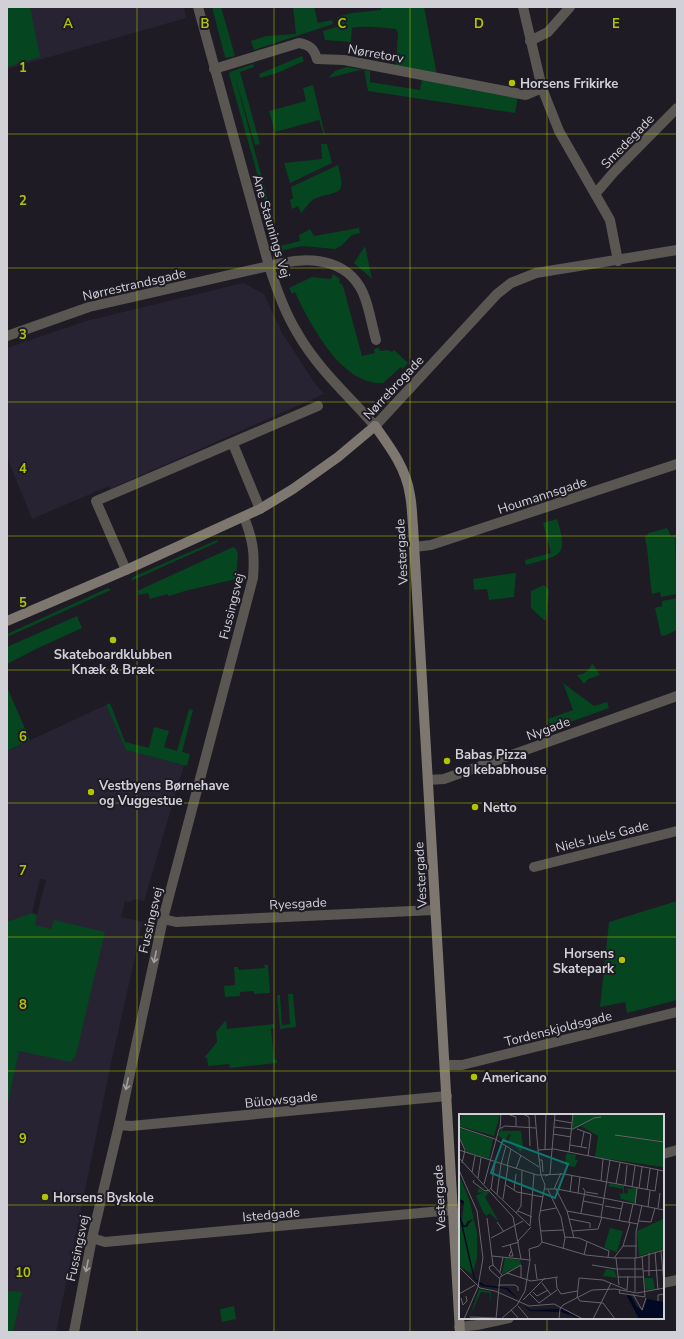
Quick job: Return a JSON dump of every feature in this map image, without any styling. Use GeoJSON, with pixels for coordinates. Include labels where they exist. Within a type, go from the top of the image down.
{"type":"FeatureCollection","features":[{"type":"Feature","properties":{"kind":"main road","name":"Nørrebrogade"},"geometry":{"type":"LineString","coordinates":[[7,620],[126,570],[260,509],[300,484],[338,457],[375,426]]}},
{"type":"Feature","properties":{"kind":"main road","name":"Vestergade"},"geometry":{"type":"LineString","coordinates":[[375,426],[394,453],[404,473],[410,494],[428,780],[434,910],[455,1205],[459,1330]]}},
{"type":"Feature","properties":{"kind":"street","name":"Ane Staunings Vej"},"geometry":{"type":"LineString","coordinates":[[198,7],[270,266],[283,305],[298,335],[335,383],[375,426]]}},
{"type":"Feature","properties":{"kind":"street"},"geometry":{"type":"LineString","coordinates":[[523,7],[542,88],[559,131],[574,160],[596,193],[610,220],[618,261],[677,250]]}},
{"type":"Feature","properties":{"kind":"street"},"geometry":{"type":"LineString","coordinates":[[530,41],[548,32],[570,7]]}},
{"type":"Feature","properties":{"kind":"street","name":"Nørretorv"},"geometry":{"type":"LineString","coordinates":[[214,69],[299,43],[307,44],[314,50],[317,60],[344,60],[526,95],[542,88]]}},
{"type":"Feature","properties":{"kind":"street","name":"Smedegade"},"geometry":{"type":"LineString","coordinates":[[596,193],[614,172],[677,108]]}},
{"type":"Feature","properties":{"kind":"street","name":"Nørrestrandsgade"},"geometry":{"type":"LineString","coordinates":[[7,336],[89,307],[297,260],[312,259],[337,265],[347,273],[360,288],[365,297],[376,340]]}},
{"type":"Feature","properties":{"kind":"street","name":"Nørrebrogade"},"geometry":{"type":"LineString","coordinates":[[375,426],[497,294],[511,283],[536,273],[618,261]]}},
{"type":"Feature","properties":{"kind":"street"},"geometry":{"type":"LineString","coordinates":[[126,570],[96,501],[233,444],[318,406]]}},
{"type":"Feature","properties":{"kind":"street"},"geometry":{"type":"LineString","coordinates":[[233,444],[260,509]]}},
{"type":"Feature","properties":{"kind":"street","name":"Houmannsgade"},"geometry":{"type":"LineString","coordinates":[[414,547],[431,545],[677,464]]}},
{"type":"Feature","properties":{"kind":"street","name":"Fussingsvej"},"geometry":{"type":"LineString","coordinates":[[74,1332],[92,1238],[119,1125],[163,919],[253,578],[254,555],[252,538],[244,517]]}},
{"type":"Feature","properties":{"kind":"street","name":"Nygade"},"geometry":{"type":"LineString","coordinates":[[428,780],[444,779],[677,696]]}},
{"type":"Feature","properties":{"kind":"street","name":"Niels Juels Gade"},"geometry":{"type":"LineString","coordinates":[[534,867],[677,831]]}},
{"type":"Feature","properties":{"kind":"street","name":"Ryesgade"},"geometry":{"type":"LineString","coordinates":[[163,919],[176,922],[434,910]]}},
{"type":"Feature","properties":{"kind":"street","name":"Tordenskjoldsgade"},"geometry":{"type":"LineString","coordinates":[[445,1065],[462,1065],[677,1012]]}},
{"type":"Feature","properties":{"kind":"street","name":"Bülowsgade"},"geometry":{"type":"LineString","coordinates":[[119,1125],[131,1126],[447,1096]]}},
{"type":"Feature","properties":{"kind":"street"},"geometry":{"type":"LineString","coordinates":[[664,1154],[677,1150]]}},
{"type":"Feature","properties":{"kind":"street","name":"Istedgade"},"geometry":{"type":"LineString","coordinates":[[92,1238],[105,1242],[455,1205]]}},
{"type":"Feature","properties":{"kind":"street"},"geometry":{"type":"LineString","coordinates":[[664,1283],[677,1280]]}},
{"type":"Feature","properties":{"kind":"street"},"geometry":{"type":"LineString","coordinates":[[459,1330],[505,1319]]}},
{"type":"Feature","properties":{"kind":"shaded area"},"geometry":{"type":"Polygon","coordinates":[[[7,7],[184,7],[186,18],[7,69],[7,7]]]}},
{"type":"Feature","properties":{"kind":"shaded area"},"geometry":{"type":"Polygon","coordinates":[[[243,283],[264,294],[282,333],[314,382],[324,394],[110,489],[109,486],[32,519],[7,457],[7,348],[86,321],[243,283]]]}},
{"type":"Feature","properties":{"kind":"shaded area","name":"Horsens Byskole"},"geometry":{"type":"Polygon","coordinates":[[[106,705],[126,750],[184,765],[144,901],[137,899],[128,902],[125,901],[121,917],[143,922],[111,1063],[56,1332],[7,1332],[7,751],[106,705]],[[40,879],[32,913],[37,915],[46,880],[40,879]]]}},
{"type":"Feature","properties":{"kind":"green space"},"geometry":{"type":"Polygon","coordinates":[[[7,7],[30,7],[40,57],[7,67],[7,7]]]}},
{"type":"Feature","properties":{"kind":"green space"},"geometry":{"type":"Polygon","coordinates":[[[212,7],[221,7],[235,56],[225,57],[212,7]]]}},
{"type":"Feature","properties":{"kind":"green space"},"geometry":{"type":"Polygon","coordinates":[[[293,7],[314,7],[318,23],[332,20],[333,24],[254,50],[251,41],[266,36],[296,34],[293,7]]]}},
{"type":"Feature","properties":{"kind":"green space"},"geometry":{"type":"Polygon","coordinates":[[[381,7],[424,7],[437,75],[396,66],[398,33],[396,29],[380,27],[352,28],[350,55],[348,55],[349,42],[325,40],[323,31],[339,26],[337,17],[352,13],[381,10],[381,7]]]}},
{"type":"Feature","properties":{"kind":"green space"},"geometry":{"type":"Polygon","coordinates":[[[302,56],[304,61],[277,73],[260,78],[259,74],[302,56]]]}},
{"type":"Feature","properties":{"kind":"green space"},"geometry":{"type":"Polygon","coordinates":[[[253,64],[254,67],[240,72],[260,144],[255,145],[235,77],[280,246],[300,241],[299,235],[310,229],[314,236],[359,228],[360,233],[352,235],[341,246],[335,249],[302,246],[279,251],[229,74],[230,72],[253,64]]]}},
{"type":"Feature","properties":{"kind":"green space"},"geometry":{"type":"Polygon","coordinates":[[[347,67],[362,70],[328,78],[335,71],[347,67]]]}},
{"type":"Feature","properties":{"kind":"green space"},"geometry":{"type":"Polygon","coordinates":[[[364,70],[370,71],[370,82],[420,90],[422,79],[518,96],[515,113],[368,91],[364,70]]]}},
{"type":"Feature","properties":{"kind":"green space"},"geometry":{"type":"Polygon","coordinates":[[[313,85],[325,135],[319,120],[275,132],[269,111],[306,101],[303,88],[313,85]]]}},
{"type":"Feature","properties":{"kind":"green space"},"geometry":{"type":"Polygon","coordinates":[[[321,144],[327,144],[332,163],[290,183],[284,163],[322,159],[321,144]]]}},
{"type":"Feature","properties":{"kind":"green space"},"geometry":{"type":"Polygon","coordinates":[[[338,165],[341,176],[341,188],[338,191],[314,199],[301,213],[298,206],[292,209],[290,200],[293,198],[291,187],[338,165]]]}},
{"type":"Feature","properties":{"kind":"green space"},"geometry":{"type":"Polygon","coordinates":[[[365,246],[372,279],[354,263],[365,246]]]}},
{"type":"Feature","properties":{"kind":"green space"},"geometry":{"type":"Polygon","coordinates":[[[333,274],[340,279],[339,282],[343,286],[362,356],[375,353],[374,349],[379,348],[380,351],[388,350],[392,352],[394,350],[408,363],[403,369],[401,367],[383,383],[368,381],[354,375],[341,364],[329,351],[319,336],[295,292],[292,294],[289,288],[312,277],[331,279],[333,274]]]}},
{"type":"Feature","properties":{"kind":"green space"},"geometry":{"type":"Polygon","coordinates":[[[557,519],[561,531],[562,548],[554,556],[526,565],[525,560],[551,553],[543,523],[557,519]]]}},
{"type":"Feature","properties":{"kind":"green space"},"geometry":{"type":"Polygon","coordinates":[[[667,528],[671,536],[677,534],[677,538],[675,538],[677,594],[661,597],[660,592],[652,594],[645,537],[649,533],[667,528]]]}},
{"type":"Feature","properties":{"kind":"green space"},"geometry":{"type":"Polygon","coordinates":[[[217,540],[218,542],[131,581],[133,577],[217,540]]]}},
{"type":"Feature","properties":{"kind":"green space"},"geometry":{"type":"Polygon","coordinates":[[[233,547],[238,553],[236,579],[169,596],[167,594],[150,599],[148,593],[139,595],[137,591],[233,547]]]}},
{"type":"Feature","properties":{"kind":"green space"},"geometry":{"type":"Polygon","coordinates":[[[516,573],[514,597],[489,600],[487,589],[474,590],[473,579],[516,573]]]}},
{"type":"Feature","properties":{"kind":"green space"},"geometry":{"type":"Polygon","coordinates":[[[544,585],[549,590],[546,620],[544,620],[531,608],[531,591],[544,585]]]}},
{"type":"Feature","properties":{"kind":"green space"},"geometry":{"type":"Polygon","coordinates":[[[108,588],[111,590],[7,637],[7,634],[108,588]]]}},
{"type":"Feature","properties":{"kind":"green space"},"geometry":{"type":"Polygon","coordinates":[[[677,598],[677,630],[664,636],[661,635],[655,608],[662,606],[662,601],[677,598]]]}},
{"type":"Feature","properties":{"kind":"green space"},"geometry":{"type":"Polygon","coordinates":[[[77,616],[82,628],[7,664],[7,647],[77,616]]]}},
{"type":"Feature","properties":{"kind":"green space"},"geometry":{"type":"Polygon","coordinates":[[[592,663],[600,675],[588,679],[584,684],[577,675],[587,672],[592,663]]]}},
{"type":"Feature","properties":{"kind":"green space"},"geometry":{"type":"Polygon","coordinates":[[[563,683],[594,706],[607,702],[609,708],[551,729],[548,719],[573,710],[563,683]]]}},
{"type":"Feature","properties":{"kind":"green space"},"geometry":{"type":"Polygon","coordinates":[[[7,687],[30,740],[7,751],[7,687]]]}},
{"type":"Feature","properties":{"kind":"green space"},"geometry":{"type":"Polygon","coordinates":[[[110,703],[125,742],[149,748],[154,727],[169,731],[164,747],[177,751],[189,709],[193,710],[182,752],[190,754],[187,766],[126,750],[106,705],[110,703]]]}},
{"type":"Feature","properties":{"kind":"green space"},"geometry":{"type":"Polygon","coordinates":[[[677,901],[677,1000],[627,1013],[625,1002],[600,1007],[609,922],[677,901]]]}},
{"type":"Feature","properties":{"kind":"green space"},"geometry":{"type":"Polygon","coordinates":[[[32,913],[37,915],[35,925],[51,929],[54,920],[105,932],[76,1055],[71,1062],[19,1051],[7,1107],[7,922],[32,913]]]}},
{"type":"Feature","properties":{"kind":"green space"},"geometry":{"type":"Polygon","coordinates":[[[264,965],[268,965],[270,993],[254,994],[254,991],[240,992],[240,996],[225,997],[224,986],[235,985],[234,967],[238,967],[239,970],[265,968],[264,965]]]}},
{"type":"Feature","properties":{"kind":"green space"},"geometry":{"type":"Polygon","coordinates":[[[288,994],[293,994],[296,1027],[280,1029],[277,995],[280,995],[282,1025],[290,1024],[288,994]]]}},
{"type":"Feature","properties":{"kind":"green space"},"geometry":{"type":"Polygon","coordinates":[[[226,1020],[227,1029],[274,1024],[274,1028],[271,1029],[274,1059],[277,1060],[277,1063],[230,1068],[229,1064],[208,1066],[207,1058],[204,1058],[217,1042],[216,1032],[226,1020]]]}},
{"type":"Feature","properties":{"kind":"green space"},"geometry":{"type":"Polygon","coordinates":[[[7,1291],[22,1292],[13,1332],[7,1332],[7,1291]]]}},
{"type":"Feature","properties":{"kind":"green space"},"geometry":{"type":"Polygon","coordinates":[[[234,1306],[236,1319],[222,1322],[221,1309],[234,1306]]]}},
{"type":"Feature","properties":{"kind":"place","name":"Horsens Frikirke"},"geometry":{"type":"Point","coordinates":[512,83]}},
{"type":"Feature","properties":{"kind":"place","name":"Skateboardklubben Knæk & Bræk"},"geometry":{"type":"Point","coordinates":[113,640]}},
{"type":"Feature","properties":{"kind":"place","name":"Babas Pizza og kebabhouse"},"geometry":{"type":"Point","coordinates":[447,761]}},
{"type":"Feature","properties":{"kind":"place","name":"Vestbyens Børnehave og Vuggestue"},"geometry":{"type":"Point","coordinates":[91,792]}},
{"type":"Feature","properties":{"kind":"place","name":"Netto"},"geometry":{"type":"Point","coordinates":[475,807]}},
{"type":"Feature","properties":{"kind":"place","name":"Horsens Skatepark"},"geometry":{"type":"Point","coordinates":[622,960]}},
{"type":"Feature","properties":{"kind":"place","name":"Americano"},"geometry":{"type":"Point","coordinates":[474,1077]}},
{"type":"Feature","properties":{"kind":"place","name":"Horsens Byskole"},"geometry":{"type":"Point","coordinates":[45,1197]}}]}
